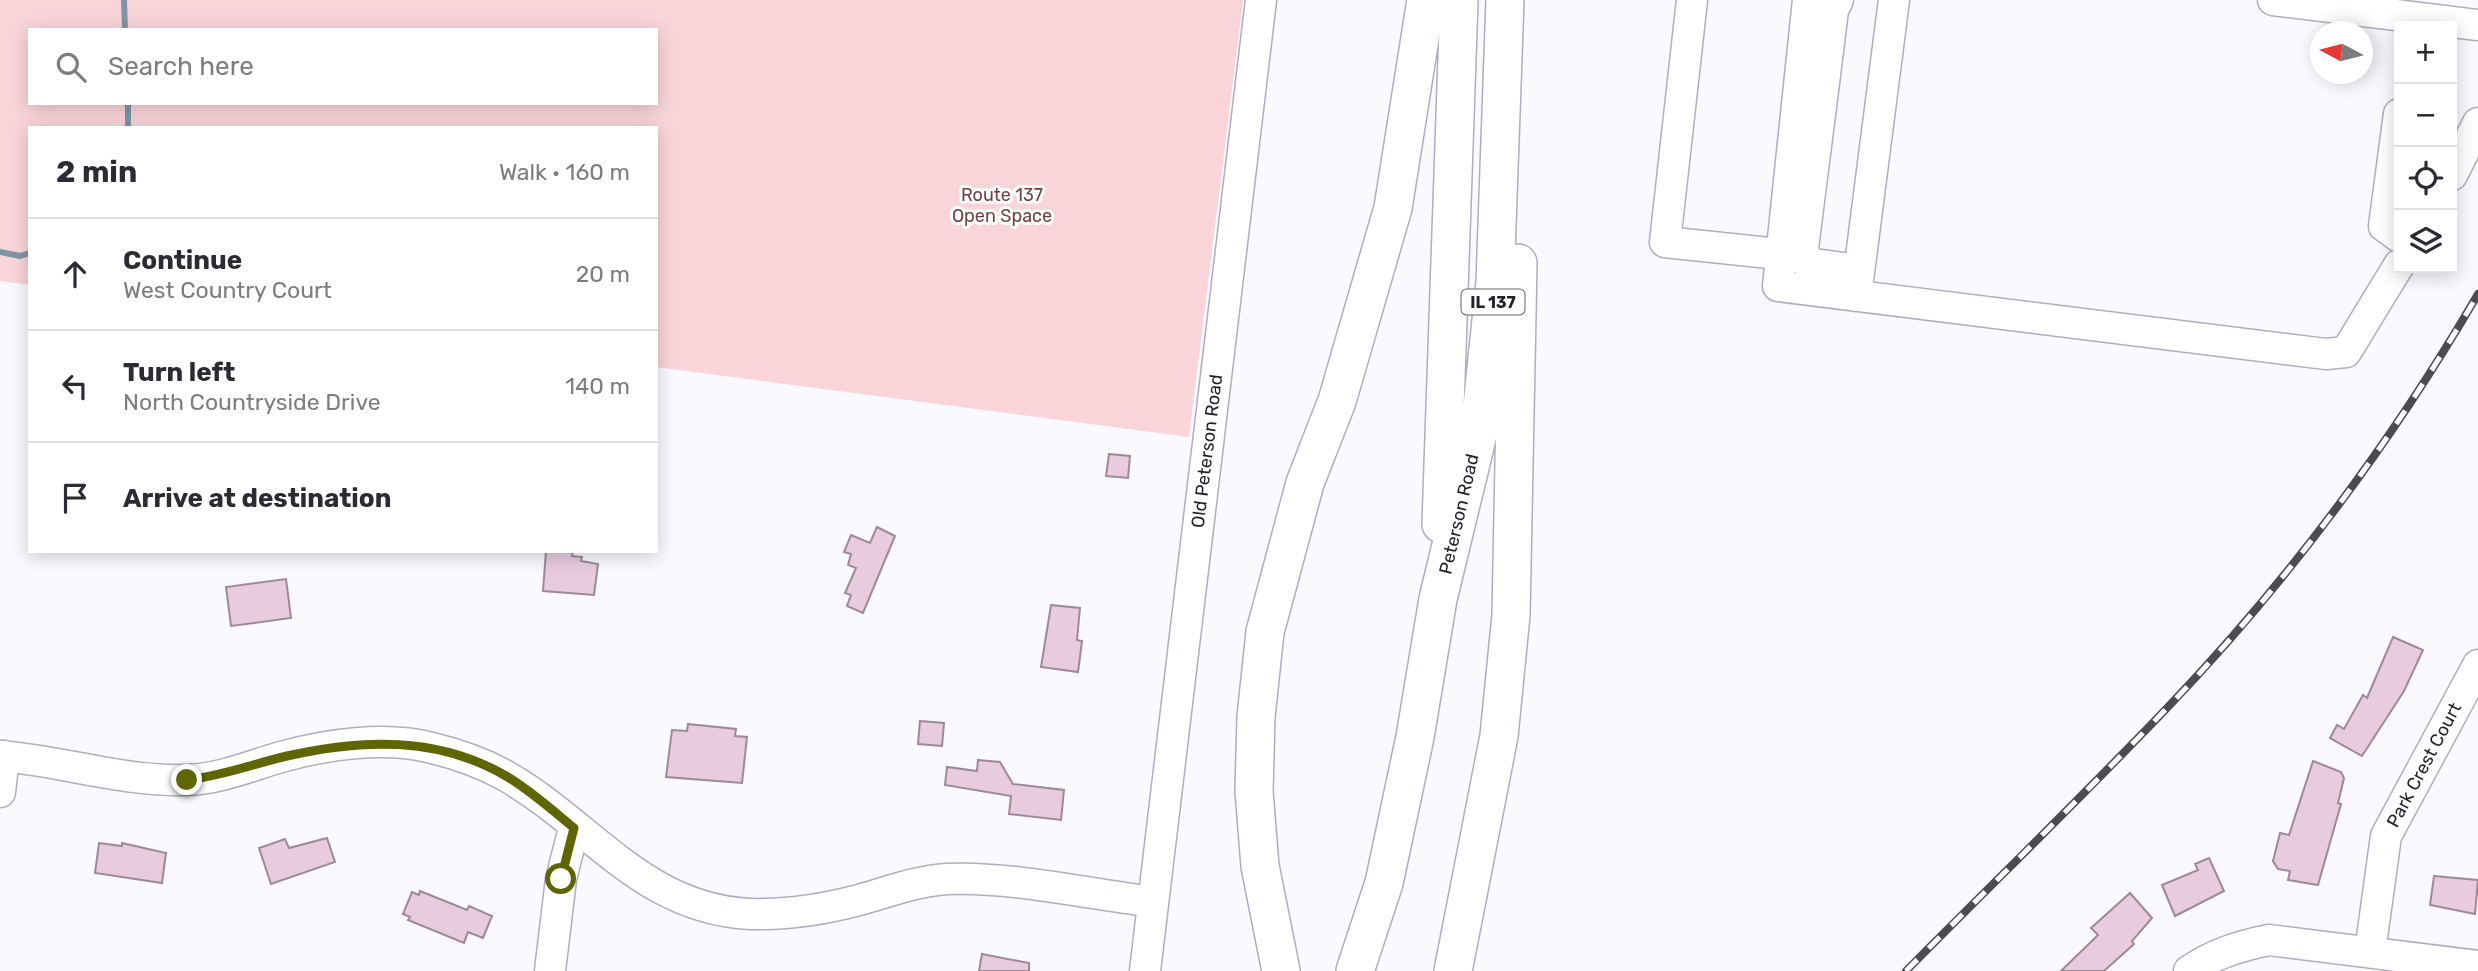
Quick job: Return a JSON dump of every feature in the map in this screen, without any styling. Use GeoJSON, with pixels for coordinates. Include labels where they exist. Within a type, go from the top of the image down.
{"type":"FeatureCollection","features":[{"type":"Feature","properties":{"kind":"main road"},"geometry":{"type":"LineString","coordinates":[[1281,971],[1260,866],[1254,791],[1256,717],[1265,632],[1305,483],[1336,401],[1393,208],[1426,0]]}},
{"type":"Feature","properties":{"kind":"main road","name":"Peterson Road"},"geometry":{"type":"LineString","coordinates":[[1438,599],[1459,0]]}},
{"type":"Feature","properties":{"kind":"main road","name":"Peterson Road"},"geometry":{"type":"LineString","coordinates":[[1438,599],[1480,426],[1494,282],[1505,0]]}},
{"type":"Feature","properties":{"kind":"main road"},"geometry":{"type":"LineString","coordinates":[[1453,971],[1499,736],[1511,614],[1520,0]]}},
{"type":"Feature","properties":{"kind":"main road","name":"IL 137"},"geometry":{"type":"LineString","coordinates":[[1355,971],[1384,883],[1415,737],[1438,599]]}},
{"type":"Feature","properties":{"kind":"street","name":"Old Peterson Road"},"geometry":{"type":"LineString","coordinates":[[1153,902],[1261,0]]}},
{"type":"Feature","properties":{"kind":"street"},"geometry":{"type":"LineString","coordinates":[[1692,0],[1665,242],[1780,254]]}},
{"type":"Feature","properties":{"kind":"street"},"geometry":{"type":"LineString","coordinates":[[1808,0],[1813,67],[1803,248],[1807,263],[1857,283]]}},
{"type":"Feature","properties":{"kind":"street"},"geometry":{"type":"LineString","coordinates":[[1838,0],[1813,67],[1780,254],[1778,286],[1857,283],[2326,354],[2346,352],[2394,273]]}},
{"type":"Feature","properties":{"kind":"street"},"geometry":{"type":"LineString","coordinates":[[1857,283],[1894,0]]}},
{"type":"Feature","properties":{"kind":"street"},"geometry":{"type":"LineString","coordinates":[[2273,0],[2412,21]]}},
{"type":"Feature","properties":{"kind":"street"},"geometry":{"type":"LineString","coordinates":[[2457,24],[2478,25]]}},
{"type":"Feature","properties":{"kind":"street"},"geometry":{"type":"LineString","coordinates":[[2457,165],[2478,123]]}},
{"type":"Feature","properties":{"kind":"street"},"geometry":{"type":"LineString","coordinates":[[2394,233],[2384,226],[2395,147]]}},
{"type":"Feature","properties":{"kind":"street","name":"Park Crest Court"},"geometry":{"type":"LineString","coordinates":[[2370,952],[2386,836],[2478,665]]}},
{"type":"Feature","properties":{"kind":"street"},"geometry":{"type":"LineString","coordinates":[[0,792],[2,756],[154,779],[187,780],[221,776],[285,756],[349,744],[390,742],[429,747],[472,760],[506,776],[666,893],[705,907],[751,914],[816,908],[856,901],[905,886],[947,879],[984,880],[1153,902],[1145,971]]}},
{"type":"Feature","properties":{"kind":"street"},"geometry":{"type":"LineString","coordinates":[[550,971],[561,879],[574,828]]}},
{"type":"Feature","properties":{"kind":"street"},"geometry":{"type":"LineString","coordinates":[[2189,971],[2208,958],[2239,946],[2269,940],[2478,966]]}},
{"type":"Feature","properties":{"kind":"green space","name":"Route 137 Open Space"},"geometry":{"type":"Polygon","coordinates":[[[0,0],[1243,0],[1189,437],[658,367],[658,126],[28,126],[28,285],[0,281],[0,0]]]}},
{"type":"Feature","properties":{"kind":"building"},"geometry":{"type":"Polygon","coordinates":[[[1109,454],[1130,456],[1128,478],[1106,476],[1109,454]]]}},
{"type":"Feature","properties":{"kind":"building"},"geometry":{"type":"Polygon","coordinates":[[[877,527],[895,536],[863,613],[847,606],[851,595],[845,593],[856,568],[848,565],[851,554],[844,552],[851,535],[870,543],[877,527]]]}},
{"type":"Feature","properties":{"kind":"building"},"geometry":{"type":"Polygon","coordinates":[[[546,553],[573,553],[572,556],[582,557],[581,561],[598,564],[594,595],[543,591],[546,553]]]}},
{"type":"Feature","properties":{"kind":"building"},"geometry":{"type":"Polygon","coordinates":[[[286,579],[291,618],[231,626],[226,587],[286,579]]]}},
{"type":"Feature","properties":{"kind":"building"},"geometry":{"type":"Polygon","coordinates":[[[1051,605],[1080,608],[1077,640],[1082,641],[1078,672],[1041,667],[1051,605]]]}},
{"type":"Feature","properties":{"kind":"building"},"geometry":{"type":"Polygon","coordinates":[[[2393,637],[2423,650],[2404,691],[2362,756],[2330,738],[2337,725],[2344,729],[2363,695],[2367,698],[2393,637]]]}},
{"type":"Feature","properties":{"kind":"building"},"geometry":{"type":"Polygon","coordinates":[[[920,721],[944,723],[942,746],[918,744],[920,721]]]}},
{"type":"Feature","properties":{"kind":"building"},"geometry":{"type":"Polygon","coordinates":[[[688,724],[736,729],[735,736],[747,737],[742,783],[666,777],[672,730],[687,731],[688,724]]]}},
{"type":"Feature","properties":{"kind":"building"},"geometry":{"type":"Polygon","coordinates":[[[978,760],[1000,762],[1013,784],[1064,790],[1061,820],[1009,814],[1011,796],[945,785],[947,767],[977,771],[978,760]]]}},
{"type":"Feature","properties":{"kind":"building"},"geometry":{"type":"Polygon","coordinates":[[[2313,761],[2341,772],[2344,778],[2338,803],[2341,804],[2318,885],[2288,880],[2290,871],[2278,869],[2273,861],[2280,833],[2289,835],[2313,761]]]}},
{"type":"Feature","properties":{"kind":"building"},"geometry":{"type":"Polygon","coordinates":[[[327,838],[335,862],[271,884],[259,848],[285,839],[289,848],[327,838]]]}},
{"type":"Feature","properties":{"kind":"building"},"geometry":{"type":"Polygon","coordinates":[[[99,843],[122,846],[122,843],[166,853],[162,883],[95,873],[99,843]]]}},
{"type":"Feature","properties":{"kind":"building"},"geometry":{"type":"Polygon","coordinates":[[[2209,858],[2224,891],[2175,916],[2162,885],[2198,870],[2195,864],[2209,858]]]}},
{"type":"Feature","properties":{"kind":"building"},"geometry":{"type":"Polygon","coordinates":[[[2434,876],[2478,880],[2475,914],[2430,905],[2434,876]]]}},
{"type":"Feature","properties":{"kind":"building"},"geometry":{"type":"Polygon","coordinates":[[[420,891],[467,910],[469,906],[492,916],[483,938],[468,932],[464,943],[408,920],[410,917],[403,914],[412,892],[419,895],[420,891]]]}},
{"type":"Feature","properties":{"kind":"building"},"geometry":{"type":"Polygon","coordinates":[[[2130,893],[2152,918],[2132,941],[2134,944],[2104,971],[2061,971],[2098,935],[2091,928],[2130,893]]]}},
{"type":"Feature","properties":{"kind":"building"},"geometry":{"type":"Polygon","coordinates":[[[982,954],[1029,963],[1029,971],[979,971],[982,954]]]}},
{"type":"Feature","properties":{"kind":"waterway"},"geometry":{"type":"LineString","coordinates":[[124,0],[125,28]]}},
{"type":"Feature","properties":{"kind":"waterway"},"geometry":{"type":"LineString","coordinates":[[128,105],[128,126]]}},
{"type":"Feature","properties":{"kind":"waterway"},"geometry":{"type":"LineString","coordinates":[[0,252],[20,256],[28,254]]}},
{"type":"Feature","properties":{"kind":"railway"},"geometry":{"type":"LineString","coordinates":[[1906,971],[2135,741],[2253,612],[2295,562],[2373,458],[2478,294]]}},
{"type":"Feature","properties":{"kind":"route"},"geometry":{"type":"LineString","coordinates":[[187,780],[221,776],[285,756],[349,744],[390,742],[429,747],[472,760],[506,776],[574,828],[561,879]]}}]}
